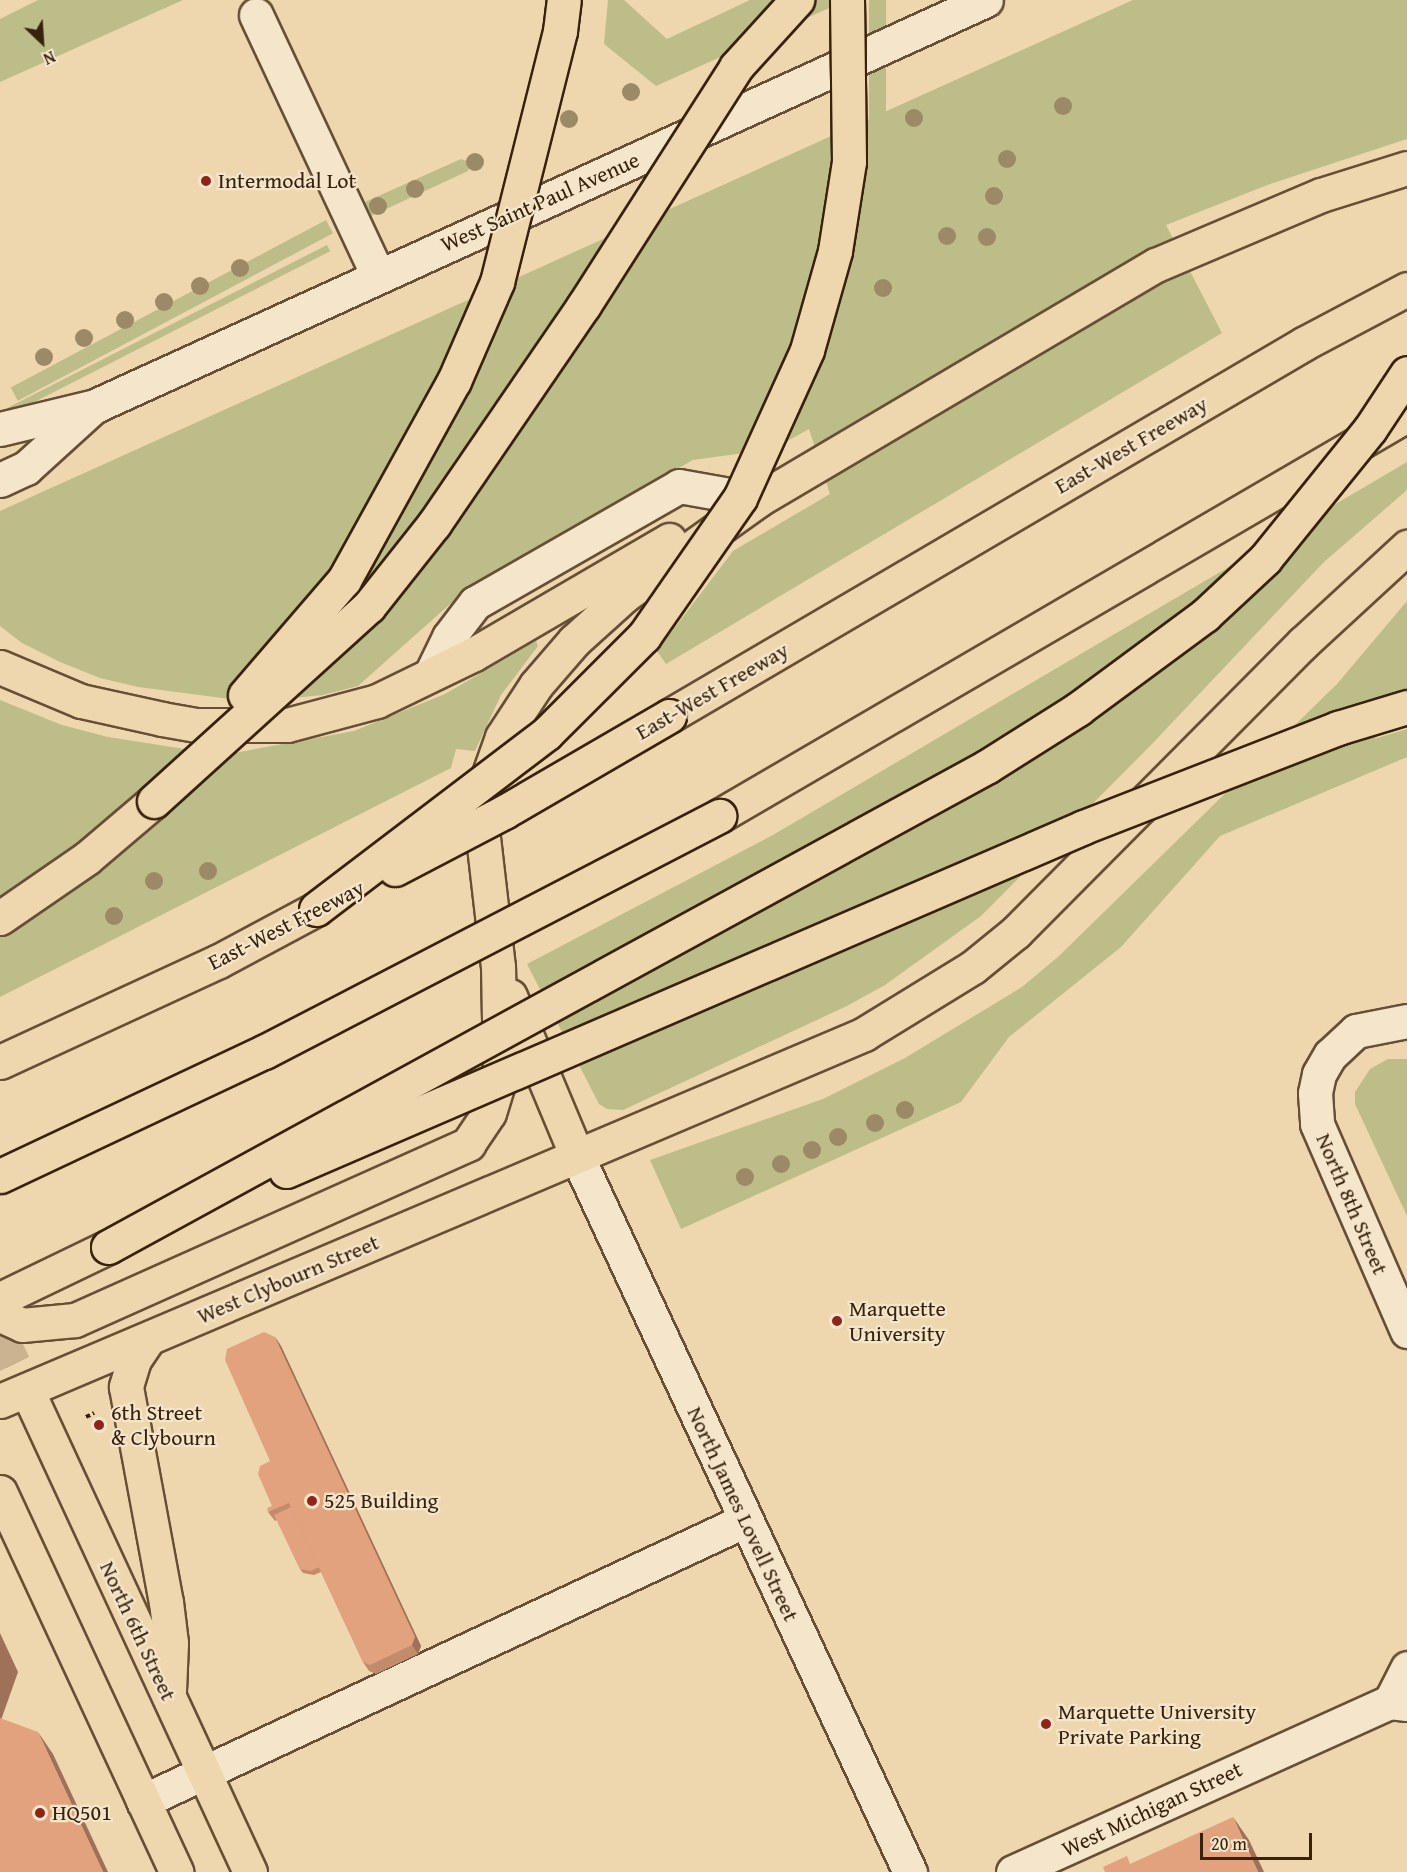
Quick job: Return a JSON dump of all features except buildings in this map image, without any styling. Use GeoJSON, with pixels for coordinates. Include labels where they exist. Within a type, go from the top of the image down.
{"type":"FeatureCollection","features":[{"type":"Feature","properties":{"kind":"main road"},"geometry":{"type":"LineString","coordinates":[[154,801],[344,580],[454,381],[497,282],[560,31],[564,0]]}},
{"type":"Feature","properties":{"kind":"main road"},"geometry":{"type":"LineString","coordinates":[[0,918],[87,858],[154,801],[369,606],[434,524],[584,305],[736,67],[797,0]]}},
{"type":"Feature","properties":{"kind":"main road"},"geometry":{"type":"LineString","coordinates":[[316,909],[547,734],[644,636],[740,498],[807,350],[835,251],[849,162],[847,0]]}},
{"type":"Feature","properties":{"kind":"main road"},"geometry":{"type":"LineString","coordinates":[[0,1315],[22,1325],[75,1320],[468,1144],[489,1113],[500,1078],[498,967],[479,802],[502,737],[536,685],[574,640],[625,595],[758,500],[1184,250],[1321,195],[1407,168]]}},
{"type":"Feature","properties":{"kind":"main road","name":"East-West Freeway"},"geometry":{"type":"LineString","coordinates":[[0,1062],[219,961],[504,812],[1305,344],[1407,289]]}},
{"type":"Feature","properties":{"kind":"main road"},"geometry":{"type":"LineString","coordinates":[[108,1247],[988,766],[1078,709],[1205,615],[1264,559],[1363,438],[1407,373]]}},
{"type":"Feature","properties":{"kind":"main road"},"geometry":{"type":"LineString","coordinates":[[0,1176],[264,1052],[719,816],[1362,439],[1407,415]]}},
{"type":"Feature","properties":{"kind":"main road"},"geometry":{"type":"LineString","coordinates":[[0,667],[37,686],[114,710],[197,725],[259,726],[332,716],[377,701],[474,654],[687,530],[758,500]]}},
{"type":"Feature","properties":{"kind":"main road","name":"West Clybourn Street"},"geometry":{"type":"LineString","coordinates":[[14,1396],[864,1034],[973,967],[1062,888],[1303,643],[1407,547]]}},
{"type":"Feature","properties":{"kind":"main road"},"geometry":{"type":"LineString","coordinates":[[0,1299],[108,1247],[1084,827],[1338,728],[1407,707]]}},
{"type":"Feature","properties":{"kind":"main road"},"geometry":{"type":"LineString","coordinates":[[498,967],[577,1156]]}},
{"type":"Feature","properties":{"kind":"main road"},"geometry":{"type":"LineString","coordinates":[[148,1339],[134,1360],[126,1387],[166,1602],[171,1643],[169,1698]]}},
{"type":"Feature","properties":{"kind":"main road","name":"North 6th Street"},"geometry":{"type":"LineString","coordinates":[[14,1396],[169,1698],[250,1872]]}},
{"type":"Feature","properties":{"kind":"main road"},"geometry":{"type":"LineString","coordinates":[[0,1492],[176,1872]]}},
{"type":"Feature","properties":{"kind":"street","name":"West Saint Paul Avenue"},"geometry":{"type":"LineString","coordinates":[[0,429],[95,406],[986,0]]}},
{"type":"Feature","properties":{"kind":"street"},"geometry":{"type":"LineString","coordinates":[[256,15],[378,276]]}},
{"type":"Feature","properties":{"kind":"street","name":"West Saint Paul Avenue"},"geometry":{"type":"LineString","coordinates":[[0,480],[26,468],[95,406]]}},
{"type":"Feature","properties":{"kind":"street"},"geometry":{"type":"LineString","coordinates":[[431,674],[449,637],[475,603],[679,486],[758,500]]}},
{"type":"Feature","properties":{"kind":"street","name":"North 8th Street"},"geometry":{"type":"LineString","coordinates":[[1407,1021],[1356,1031],[1330,1055],[1319,1074],[1315,1093],[1317,1124],[1407,1331]]}},
{"type":"Feature","properties":{"kind":"street","name":"North James Lovell Street"},"geometry":{"type":"LineString","coordinates":[[577,1156],[910,1872]]}},
{"type":"Feature","properties":{"kind":"street"},"geometry":{"type":"LineString","coordinates":[[143,1801],[746,1520]]}},
{"type":"Feature","properties":{"kind":"street","name":"West Michigan Street"},"geometry":{"type":"LineString","coordinates":[[1013,1872],[1398,1703],[1407,1668]]}},
{"type":"Feature","properties":{"kind":"green space"},"geometry":{"type":"Polygon","coordinates":[[[38,0],[183,0],[0,82],[0,19],[38,0]]]}},
{"type":"Feature","properties":{"kind":"green space"},"geometry":{"type":"Polygon","coordinates":[[[608,0],[624,0],[667,39],[750,0],[847,0],[656,86],[604,44],[608,0]]]}},
{"type":"Feature","properties":{"kind":"green space"},"geometry":{"type":"Polygon","coordinates":[[[869,0],[886,0],[886,534],[869,534],[869,0]]]}},
{"type":"Feature","properties":{"kind":"green space"},"geometry":{"type":"Polygon","coordinates":[[[1133,0],[1407,0],[1407,139],[1270,184],[1166,225],[1222,333],[666,664],[657,651],[733,551],[830,494],[809,429],[773,449],[693,460],[490,575],[458,597],[358,686],[323,695],[253,702],[138,687],[100,678],[60,662],[22,643],[0,626],[0,511],[1133,0]]]}},
{"type":"Feature","properties":{"kind":"green space"},"geometry":{"type":"Polygon","coordinates":[[[461,159],[470,162],[468,171],[371,216],[365,202],[461,159]]]}},
{"type":"Feature","properties":{"kind":"green space"},"geometry":{"type":"Polygon","coordinates":[[[326,220],[333,233],[18,401],[11,388],[326,220]]]}},
{"type":"Feature","properties":{"kind":"green space"},"geometry":{"type":"Polygon","coordinates":[[[327,245],[330,251],[10,414],[7,408],[327,245]]]}},
{"type":"Feature","properties":{"kind":"green space"},"geometry":{"type":"Polygon","coordinates":[[[1407,462],[1407,490],[1324,562],[1151,745],[981,916],[885,985],[847,1006],[623,1110],[607,1109],[599,1104],[527,964],[773,835],[1407,462]]]}},
{"type":"Feature","properties":{"kind":"green space"},"geometry":{"type":"Polygon","coordinates":[[[1407,601],[1407,706],[1374,739],[1407,729],[1407,757],[1220,836],[1121,947],[1009,1037],[961,1102],[681,1229],[650,1160],[823,1099],[905,1058],[1022,987],[1059,956],[1337,684],[1407,601]]]}},
{"type":"Feature","properties":{"kind":"green space"},"geometry":{"type":"Polygon","coordinates":[[[536,641],[538,646],[501,695],[475,751],[456,749],[451,768],[0,997],[0,700],[62,725],[108,737],[223,755],[354,731],[445,694],[536,641]]]}},
{"type":"Feature","properties":{"kind":"green space"},"geometry":{"type":"Polygon","coordinates":[[[1388,1059],[1407,1059],[1407,1216],[1355,1104],[1355,1092],[1370,1069],[1388,1059]]]}},
{"type":"Feature","properties":{"kind":"tunnel"},"geometry":{"type":"LineString","coordinates":[[0,1334],[27,1390]]}},
{"type":"Feature","properties":{"kind":"place","name":"Intermodal Lot"},"geometry":{"type":"Point","coordinates":[206,181]}},
{"type":"Feature","properties":{"kind":"place","name":"Marquette University"},"geometry":{"type":"Point","coordinates":[837,1321]}},
{"type":"Feature","properties":{"kind":"place","name":"6th Street & Clybourn"},"geometry":{"type":"Point","coordinates":[99,1425]}},
{"type":"Feature","properties":{"kind":"place","name":"525 Building"},"geometry":{"type":"Point","coordinates":[312,1501]}},
{"type":"Feature","properties":{"kind":"place","name":"Marquette University Private Parking"},"geometry":{"type":"Point","coordinates":[1046,1724]}},
{"type":"Feature","properties":{"kind":"place","name":"HQ501"},"geometry":{"type":"Point","coordinates":[40,1813]}}]}
